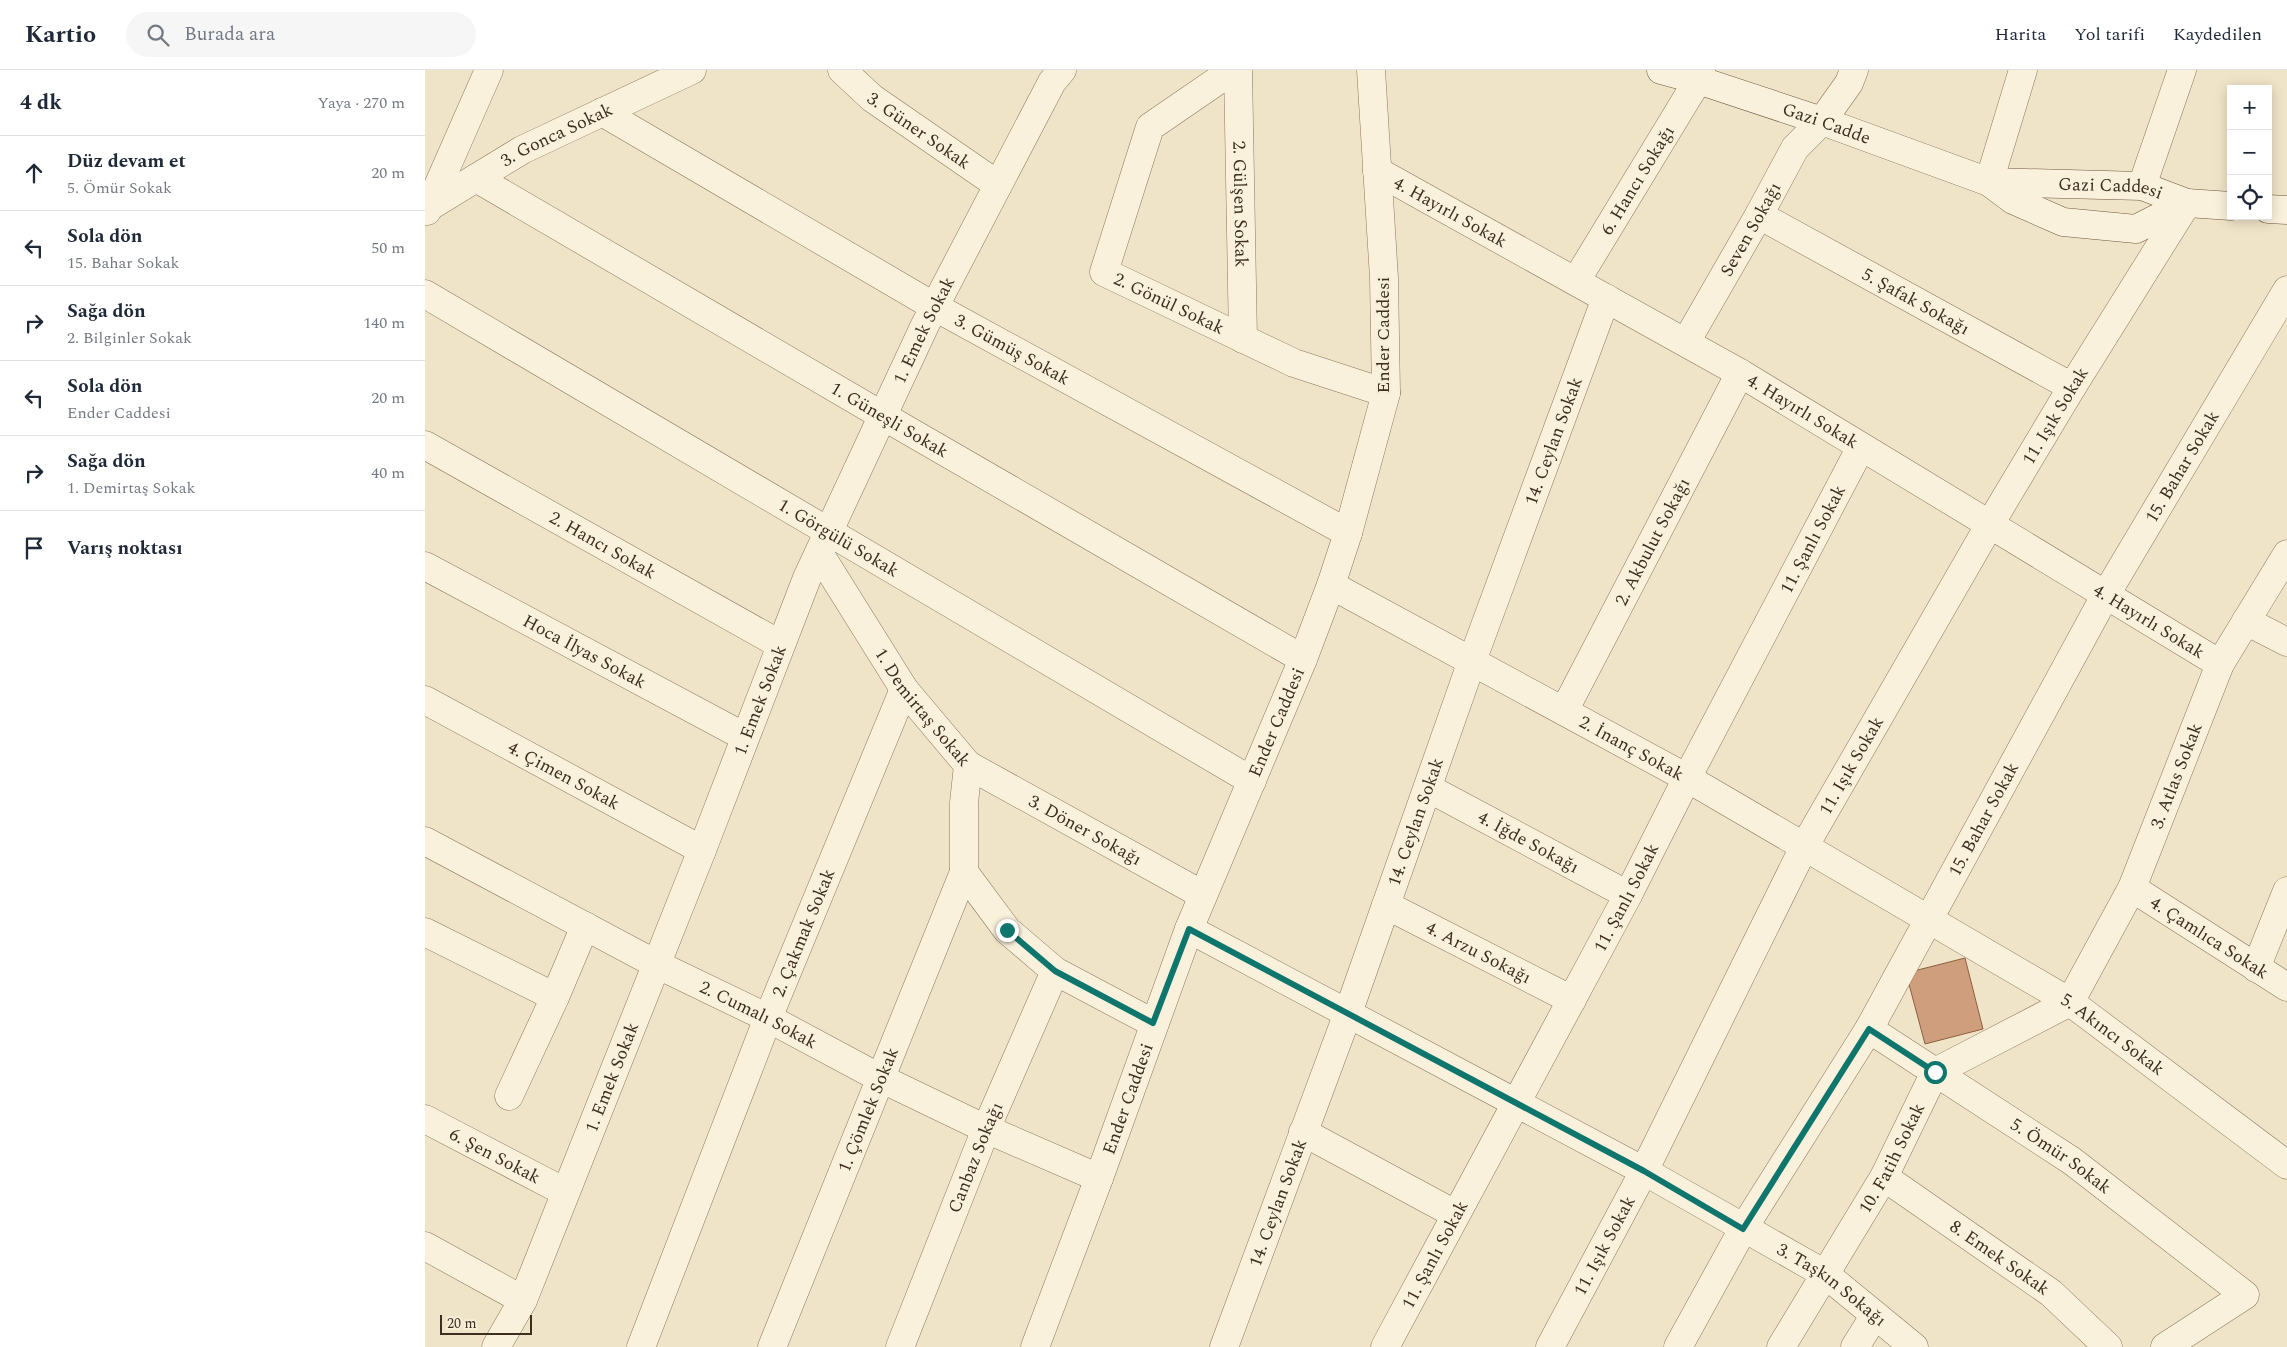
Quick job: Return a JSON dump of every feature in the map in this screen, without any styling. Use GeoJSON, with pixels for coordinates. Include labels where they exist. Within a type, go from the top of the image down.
{"type":"FeatureCollection","features":[{"type":"Feature","properties":{"kind":"street"},"geometry":{"type":"LineString","coordinates":[[426,211],[489,70]]}},
{"type":"Feature","properties":{"kind":"street","name":"3. Gonca Sokak"},"geometry":{"type":"LineString","coordinates":[[426,211],[522,150],[602,112],[646,82],[692,70]]}},
{"type":"Feature","properties":{"kind":"street","name":"3. Güner Sokak"},"geometry":{"type":"LineString","coordinates":[[842,70],[872,98],[998,185]]}},
{"type":"Feature","properties":{"kind":"street","name":"2. Gönül Sokak"},"geometry":{"type":"LineString","coordinates":[[1233,70],[1150,127],[1103,272],[1294,363],[1386,393]]}},
{"type":"Feature","properties":{"kind":"street","name":"2. Gülşen Sokak"},"geometry":{"type":"LineString","coordinates":[[1238,70],[1243,338]]}},
{"type":"Feature","properties":{"kind":"street","name":"Ender Caddesi"},"geometry":{"type":"LineString","coordinates":[[1035,1347],[1099,1178],[1153,1023],[1189,929],[1303,659],[1331,585],[1348,533],[1386,393],[1384,278],[1371,70]]}},
{"type":"Feature","properties":{"kind":"street","name":"Gazi Cadde"},"geometry":{"type":"LineString","coordinates":[[1661,70],[1700,75],[1989,182]]}},
{"type":"Feature","properties":{"kind":"street","name":"Seven Sokağı"},"geometry":{"type":"LineString","coordinates":[[1686,342],[1795,148],[1822,121],[1849,83],[1854,70]]}},
{"type":"Feature","properties":{"kind":"street"},"geometry":{"type":"LineString","coordinates":[[2023,70],[1989,182],[2013,200],[2063,222],[2136,229],[2187,203]]}},
{"type":"Feature","properties":{"kind":"street"},"geometry":{"type":"LineString","coordinates":[[2142,186],[2182,70]]}},
{"type":"Feature","properties":{"kind":"street","name":"1. Emek Sokak"},"geometry":{"type":"LineString","coordinates":[[495,1347],[523,1300],[702,850],[781,645],[824,543],[935,307],[1053,74]]}},
{"type":"Feature","properties":{"kind":"street","name":"6. Hancı Sokağı"},"geometry":{"type":"LineString","coordinates":[[1576,281],[1700,75]]}},
{"type":"Feature","properties":{"kind":"street","name":"3. Gümüş Sokak"},"geometry":{"type":"LineString","coordinates":[[602,112],[935,307],[1348,533]]}},
{"type":"Feature","properties":{"kind":"street","name":"4. Hayırlı Sokak"},"geometry":{"type":"LineString","coordinates":[[1377,171],[1740,372],[2105,596],[2220,664]]}},
{"type":"Feature","properties":{"kind":"street","name":"1. Güneşli Sokak"},"geometry":{"type":"LineString","coordinates":[[476,178],[1303,659]]}},
{"type":"Feature","properties":{"kind":"street","name":"Gazi Caddesi"},"geometry":{"type":"LineString","coordinates":[[1989,182],[2142,186],[2187,203],[2227,206]]}},
{"type":"Feature","properties":{"kind":"street","name":"11. Işık Sokak"},"geometry":{"type":"LineString","coordinates":[[1550,1347],[1644,1171],[1804,847],[1990,524],[2072,387],[2187,203]]}},
{"type":"Feature","properties":{"kind":"street"},"geometry":{"type":"LineString","coordinates":[[2272,209],[2287,210]]}},
{"type":"Feature","properties":{"kind":"street","name":"5. Şafak Sokağı"},"geometry":{"type":"LineString","coordinates":[[1759,215],[2072,387]]}},
{"type":"Feature","properties":{"kind":"street","name":"15. Bahar Sokak"},"geometry":{"type":"LineString","coordinates":[[1678,1347],[1743,1229],[1869,1029],[2105,596],[2287,290]]}},
{"type":"Feature","properties":{"kind":"street","name":"1. Görgülü Sokak"},"geometry":{"type":"LineString","coordinates":[[425,294],[824,543],[1252,781]]}},
{"type":"Feature","properties":{"kind":"street","name":"14. Ceylan Sokak"},"geometry":{"type":"LineString","coordinates":[[1224,1347],[1348,1014],[1472,662],[1606,298]]}},
{"type":"Feature","properties":{"kind":"street","name":"2. Akbulut Sokağı"},"geometry":{"type":"LineString","coordinates":[[1564,711],[1740,372]]}},
{"type":"Feature","properties":{"kind":"street","name":"2. Hancı Sokak"},"geometry":{"type":"LineString","coordinates":[[425,445],[781,645]]}},
{"type":"Feature","properties":{"kind":"street","name":"11. Şanlı Sokak"},"geometry":{"type":"LineString","coordinates":[[1385,1347],[1628,895],[1687,778],[1861,446]]}},
{"type":"Feature","properties":{"kind":"street","name":"1. Demirtaş Sokak"},"geometry":{"type":"LineString","coordinates":[[824,543],[904,688],[968,764],[964,803],[964,872]]}},
{"type":"Feature","properties":{"kind":"street","name":"3. Atlas Sokak"},"geometry":{"type":"LineString","coordinates":[[2070,1002],[2132,888],[2220,664],[2287,554]]}},
{"type":"Feature","properties":{"kind":"street","name":"Hoca İlyas Sokak"},"geometry":{"type":"LineString","coordinates":[[425,566],[745,737]]}},
{"type":"Feature","properties":{"kind":"street","name":"2. İnanç Sokak"},"geometry":{"type":"LineString","coordinates":[[1331,585],[1687,778],[1929,920]]}},
{"type":"Feature","properties":{"kind":"street"},"geometry":{"type":"LineString","coordinates":[[2246,621],[2287,642]]}},
{"type":"Feature","properties":{"kind":"street","name":"2. Çakmak Sokak"},"geometry":{"type":"LineString","coordinates":[[641,1347],[768,1018],[904,688]]}},
{"type":"Feature","properties":{"kind":"street","name":"4. Çimen Sokak"},"geometry":{"type":"LineString","coordinates":[[425,700],[702,850]]}},
{"type":"Feature","properties":{"kind":"street","name":"3. Döner Sokağı"},"geometry":{"type":"LineString","coordinates":[[968,764],[1203,895]]}},
{"type":"Feature","properties":{"kind":"street","name":"4. İğde Sokağı"},"geometry":{"type":"LineString","coordinates":[[1428,788],[1628,895]]}},
{"type":"Feature","properties":{"kind":"street","name":"2. Cumalı Sokak"},"geometry":{"type":"LineString","coordinates":[[425,841],[656,964],[768,1018],[880,1078],[986,1129],[1099,1178]]}},
{"type":"Feature","properties":{"kind":"street"},"geometry":{"type":"LineString","coordinates":[[964,872],[1007,930],[1055,971],[1153,1023]]}},
{"type":"Feature","properties":{"kind":"street","name":"1. Çömlek Sokak"},"geometry":{"type":"LineString","coordinates":[[772,1347],[964,872]]}},
{"type":"Feature","properties":{"kind":"street","name":"4. Çamlıca Sokak"},"geometry":{"type":"LineString","coordinates":[[2132,888],[2287,987]]}},
{"type":"Feature","properties":{"kind":"street"},"geometry":{"type":"LineString","coordinates":[[2256,968],[2287,891]]}},
{"type":"Feature","properties":{"kind":"street","name":"4. Arzu Sokağı"},"geometry":{"type":"LineString","coordinates":[[1386,905],[1572,1000]]}},
{"type":"Feature","properties":{"kind":"street","name":"5. Akıncı Sokak"},"geometry":{"type":"LineString","coordinates":[[1929,920],[2070,1002],[2287,1164]]}},
{"type":"Feature","properties":{"kind":"street"},"geometry":{"type":"LineString","coordinates":[[509,1096],[555,997],[585,926]]}},
{"type":"Feature","properties":{"kind":"street","name":"3. Taşkın Sokağı"},"geometry":{"type":"LineString","coordinates":[[1189,929],[1644,1171],[1825,1274],[1915,1347]]}},
{"type":"Feature","properties":{"kind":"street"},"geometry":{"type":"LineString","coordinates":[[425,932],[555,997]]}},
{"type":"Feature","properties":{"kind":"street","name":"Canbaz Sokağı"},"geometry":{"type":"LineString","coordinates":[[900,1347],[986,1129],[1055,971]]}},
{"type":"Feature","properties":{"kind":"street"},"geometry":{"type":"LineString","coordinates":[[1935,1072],[2070,1002]]}},
{"type":"Feature","properties":{"kind":"street","name":"5. Ömür Sokak"},"geometry":{"type":"LineString","coordinates":[[1869,1029],[2072,1161],[2245,1295],[2165,1347]]}},
{"type":"Feature","properties":{"kind":"street","name":"10. Fatih Sokak"},"geometry":{"type":"LineString","coordinates":[[1781,1347],[1884,1177],[1935,1072]]}},
{"type":"Feature","properties":{"kind":"street","name":"6. Şen Sokak"},"geometry":{"type":"LineString","coordinates":[[425,1119],[565,1192]]}},
{"type":"Feature","properties":{"kind":"street"},"geometry":{"type":"LineString","coordinates":[[1303,1132],[1455,1214]]}},
{"type":"Feature","properties":{"kind":"street","name":"8. Emek Sokak"},"geometry":{"type":"LineString","coordinates":[[1884,1177],[2051,1294],[2108,1347]]}},
{"type":"Feature","properties":{"kind":"street"},"geometry":{"type":"LineString","coordinates":[[425,1246],[523,1300]]}},
{"type":"Feature","properties":{"kind":"street"},"geometry":{"type":"LineString","coordinates":[[1855,1347],[1875,1315]]}},
{"type":"Feature","properties":{"kind":"building"},"geometry":{"type":"Polygon","coordinates":[[[1965,958],[1983,1029],[1925,1044],[1906,973],[1965,958]]]}},
{"type":"Feature","properties":{"kind":"route"},"geometry":{"type":"LineString","coordinates":[[1007,930],[1055,971],[1153,1023],[1189,929],[1644,1171],[1743,1229],[1869,1029],[1935,1072]]}}]}
